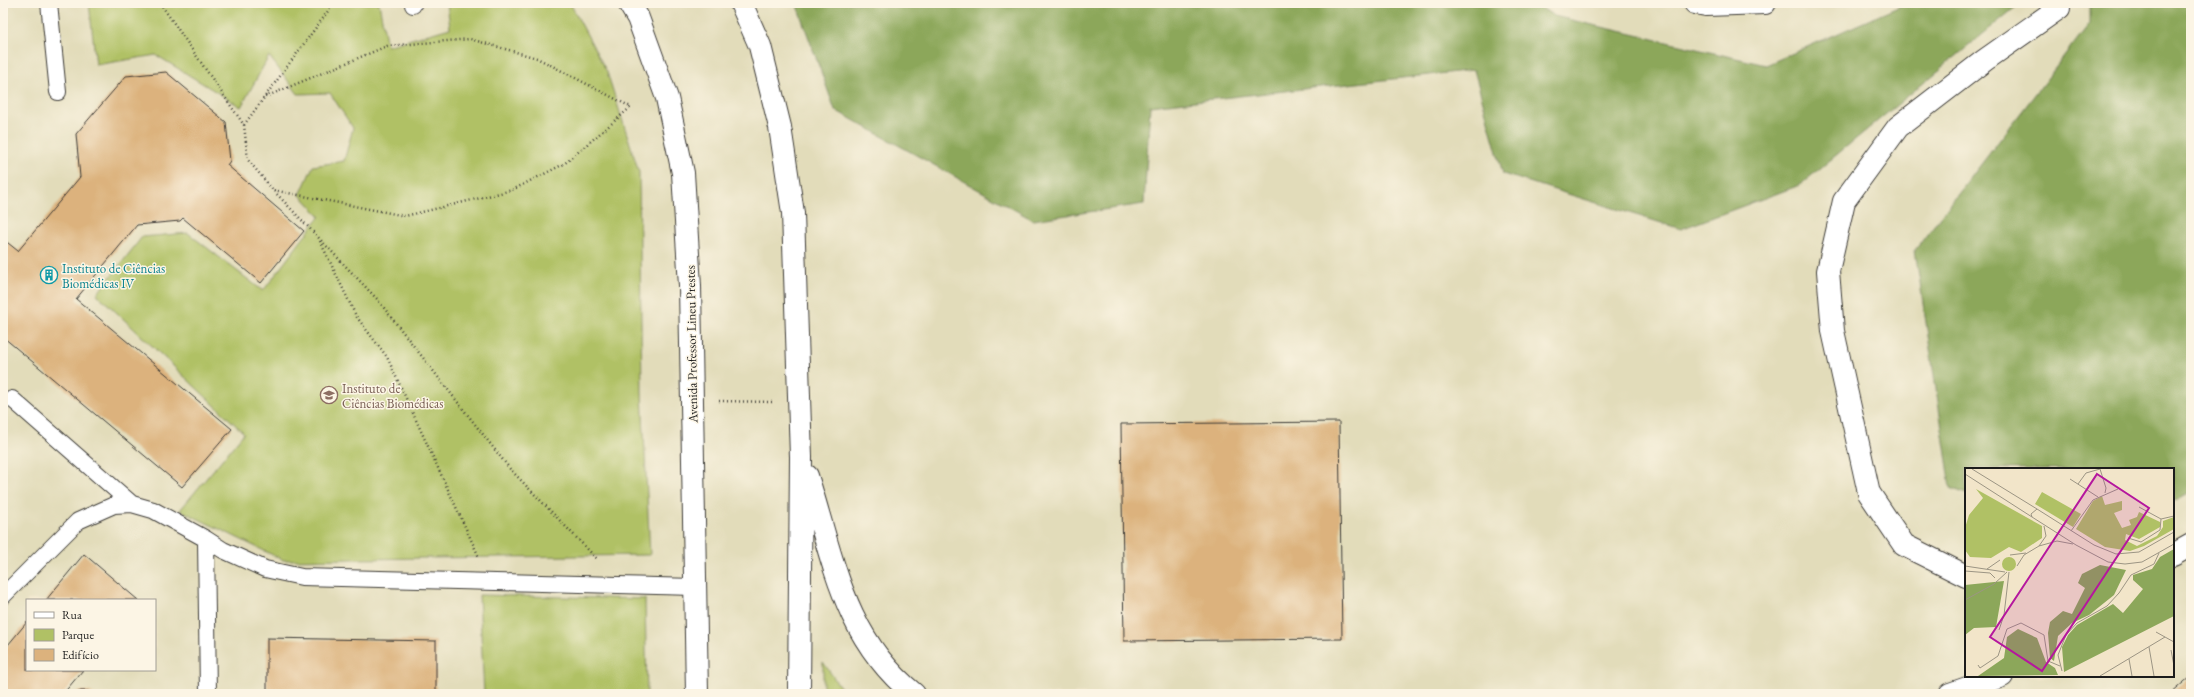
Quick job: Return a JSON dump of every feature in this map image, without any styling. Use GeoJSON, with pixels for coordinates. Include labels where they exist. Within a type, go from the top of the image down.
{"type":"FeatureCollection","features":[{"type":"Feature","properties":{"kind":"main road","name":"Avenida Professor Lineu Prestes"},"geometry":{"type":"LineString","coordinates":[[629,3],[638,18],[667,98],[683,173],[690,286],[697,694]]}},
{"type":"Feature","properties":{"kind":"main road"},"geometry":{"type":"LineString","coordinates":[[741,3],[762,53],[780,127],[792,205],[801,457],[799,694]]}},
{"type":"Feature","properties":{"kind":"main road"},"geometry":{"type":"LineString","coordinates":[[1695,3],[1706,5],[1765,3]]}},
{"type":"Feature","properties":{"kind":"main road"},"geometry":{"type":"LineString","coordinates":[[1965,576],[1904,545],[1869,493],[1834,331],[1828,271],[1844,201],[1898,127],[1985,60],[2059,8],[2059,3]]}},
{"type":"Feature","properties":{"kind":"main road"},"geometry":{"type":"LineString","coordinates":[[801,457],[843,597],[859,629],[881,660],[914,694]]}},
{"type":"Feature","properties":{"kind":"main road"},"geometry":{"type":"LineString","coordinates":[[2174,554],[2191,545]]}},
{"type":"Feature","properties":{"kind":"main road"},"geometry":{"type":"LineString","coordinates":[[1950,694],[1999,677]]}},
{"type":"Feature","properties":{"kind":"lane"},"geometry":{"type":"LineString","coordinates":[[49,3],[58,92]]}},
{"type":"Feature","properties":{"kind":"lane"},"geometry":{"type":"LineString","coordinates":[[12,399],[132,504]]}},
{"type":"Feature","properties":{"kind":"lane"},"geometry":{"type":"LineString","coordinates":[[3,596],[78,521],[114,505],[132,504],[153,510],[206,539],[222,550],[265,569],[302,576],[490,580],[695,587]]}},
{"type":"Feature","properties":{"kind":"lane"},"geometry":{"type":"LineString","coordinates":[[206,539],[208,694]]}},
{"type":"Feature","properties":{"kind":"path"},"geometry":{"type":"LineString","coordinates":[[160,3],[244,125],[248,160],[273,190],[377,300],[510,469],[621,584]]}},
{"type":"Feature","properties":{"kind":"path"},"geometry":{"type":"LineString","coordinates":[[244,125],[334,3]]}},
{"type":"Feature","properties":{"kind":"path"},"geometry":{"type":"LineString","coordinates":[[265,96],[387,46],[470,39],[537,58],[631,107],[564,164],[512,190],[405,216],[273,190]]}},
{"type":"Feature","properties":{"kind":"path"},"geometry":{"type":"LineString","coordinates":[[319,238],[356,316],[387,357],[490,580]]}},
{"type":"Feature","properties":{"kind":"path"},"geometry":{"type":"LineString","coordinates":[[692,400],[800,402]]}},
{"type":"Feature","properties":{"kind":"shaded area"},"geometry":{"type":"Polygon","coordinates":[[[3,3],[2191,3],[2191,694],[3,694],[3,3]]]}},
{"type":"Feature","properties":{"kind":"green space"},"geometry":{"type":"Polygon","coordinates":[[[89,3],[379,3],[387,46],[450,28],[447,3],[570,3],[607,72],[639,172],[642,393],[650,555],[283,560],[180,510],[244,433],[97,294],[142,237],[188,233],[263,291],[320,216],[300,195],[313,166],[344,161],[353,128],[330,93],[298,94],[269,56],[241,107],[156,55],[96,65],[89,3]]]}},
{"type":"Feature","properties":{"kind":"green space"},"geometry":{"type":"Polygon","coordinates":[[[796,3],[1534,3],[1554,16],[1766,65],[1907,3],[2018,3],[2017,6],[1800,185],[1681,229],[1503,174],[1474,70],[1150,106],[1144,204],[1033,220],[835,110],[796,3]]]}},
{"type":"Feature","properties":{"kind":"green space"},"geometry":{"type":"Polygon","coordinates":[[[2090,3],[2191,3],[2191,493],[2174,501],[2174,468],[1965,468],[1965,494],[1951,488],[1915,250],[2090,23],[2090,3]]]}},
{"type":"Feature","properties":{"kind":"green space"},"geometry":{"type":"Polygon","coordinates":[[[479,595],[645,599],[647,694],[484,694],[479,595]]]}},
{"type":"Feature","properties":{"kind":"green space"},"geometry":{"type":"Polygon","coordinates":[[[823,662],[845,694],[823,694],[823,662]]]}},
{"type":"Feature","properties":{"kind":"building","name":"Instituto de Ciências Biomédicas IV"},"geometry":{"type":"Polygon","coordinates":[[[166,72],[226,122],[230,161],[227,165],[304,231],[261,283],[183,218],[180,221],[137,225],[76,299],[232,429],[182,487],[3,337],[3,239],[18,251],[80,177],[76,134],[126,76],[166,72]]]}},
{"type":"Feature","properties":{"kind":"building"},"geometry":{"type":"Polygon","coordinates":[[[1339,422],[1342,639],[1124,641],[1121,424],[1339,422]]]}},
{"type":"Feature","properties":{"kind":"building"},"geometry":{"type":"Polygon","coordinates":[[[84,554],[137,599],[47,599],[84,554]]]}},
{"type":"Feature","properties":{"kind":"building"},"geometry":{"type":"Polygon","coordinates":[[[26,623],[26,671],[82,671],[63,694],[3,694],[3,651],[26,623]]]}},
{"type":"Feature","properties":{"kind":"building"},"geometry":{"type":"Polygon","coordinates":[[[267,638],[436,641],[436,694],[267,694],[267,638]]]}},
{"type":"Feature","properties":{"kind":"building"},"geometry":{"type":"Polygon","coordinates":[[[2191,676],[2191,694],[2170,694],[2191,676]]]}},
{"type":"Feature","properties":{"kind":"building"},"geometry":{"type":"Polygon","coordinates":[[[81,691],[88,691],[94,694],[74,694],[81,691]]]}},
{"type":"Feature","properties":{"kind":"place","name":"Instituto de Ciências Biomédicas IV"},"geometry":{"type":"Point","coordinates":[49,275]}},
{"type":"Feature","properties":{"kind":"place","name":"Instituto de Ciências Biomédicas"},"geometry":{"type":"Point","coordinates":[329,395]}}]}
